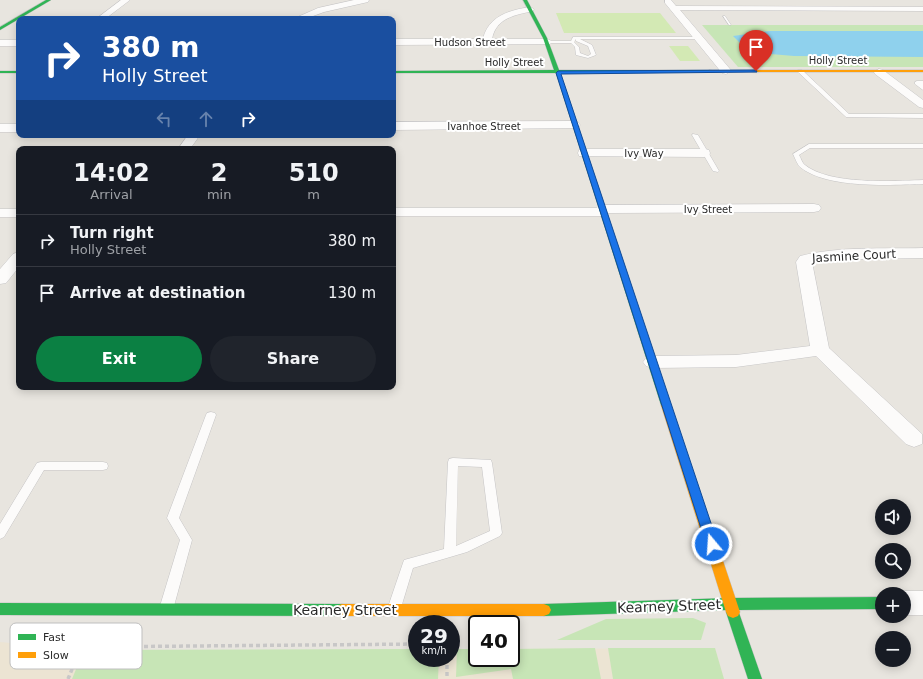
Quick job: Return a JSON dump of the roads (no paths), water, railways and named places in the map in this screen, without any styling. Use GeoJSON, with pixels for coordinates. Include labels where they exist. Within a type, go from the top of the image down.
{"type":"FeatureCollection","features":[{"type":"Feature","properties":{"kind":"street"},"geometry":{"type":"LineString","coordinates":[[22,16],[49,0]]}},
{"type":"Feature","properties":{"kind":"street"},"geometry":{"type":"LineString","coordinates":[[104,16],[126,0]]}},
{"type":"Feature","properties":{"kind":"street"},"geometry":{"type":"LineString","coordinates":[[306,16],[321,10],[365,0]]}},
{"type":"Feature","properties":{"kind":"street"},"geometry":{"type":"LineString","coordinates":[[525,0],[547,42],[558,73],[755,679]]}},
{"type":"Feature","properties":{"kind":"street"},"geometry":{"type":"LineString","coordinates":[[667,0],[726,71]]}},
{"type":"Feature","properties":{"kind":"street"},"geometry":{"type":"LineString","coordinates":[[909,0],[923,8]]}},
{"type":"Feature","properties":{"kind":"street"},"geometry":{"type":"LineString","coordinates":[[674,8],[923,8]]}},
{"type":"Feature","properties":{"kind":"street"},"geometry":{"type":"LineString","coordinates":[[715,8],[724,17],[923,17]]}},
{"type":"Feature","properties":{"kind":"street"},"geometry":{"type":"LineString","coordinates":[[487,42],[491,28],[502,18],[515,12],[530,9]]}},
{"type":"Feature","properties":{"kind":"street"},"geometry":{"type":"LineString","coordinates":[[0,29],[16,20]]}},
{"type":"Feature","properties":{"kind":"street","name":"Hudson Street"},"geometry":{"type":"LineString","coordinates":[[396,42],[547,42]]}},
{"type":"Feature","properties":{"kind":"street"},"geometry":{"type":"LineString","coordinates":[[0,43],[16,43]]}},
{"type":"Feature","properties":{"kind":"street","name":"Holly Street"},"geometry":{"type":"LineString","coordinates":[[396,72],[558,73],[923,71]]}},
{"type":"Feature","properties":{"kind":"street"},"geometry":{"type":"LineString","coordinates":[[0,72],[16,72]]}},
{"type":"Feature","properties":{"kind":"street"},"geometry":{"type":"LineString","coordinates":[[879,72],[923,105]]}},
{"type":"Feature","properties":{"kind":"street","name":"Ivanhoe Street"},"geometry":{"type":"LineString","coordinates":[[396,126],[574,125]]}},
{"type":"Feature","properties":{"kind":"street"},"geometry":{"type":"LineString","coordinates":[[0,128],[16,128]]}},
{"type":"Feature","properties":{"kind":"street","name":"Ivy Way"},"geometry":{"type":"LineString","coordinates":[[584,153],[704,152]]}},
{"type":"Feature","properties":{"kind":"street","name":"Ivy Street"},"geometry":{"type":"LineString","coordinates":[[396,212],[814,208]]}},
{"type":"Feature","properties":{"kind":"street"},"geometry":{"type":"LineString","coordinates":[[0,213],[16,213]]}},
{"type":"Feature","properties":{"kind":"street","name":"Jasmine Court"},"geometry":{"type":"LineString","coordinates":[[820,350],[805,272],[804,262],[806,259],[863,254],[923,253]]}},
{"type":"Feature","properties":{"kind":"street"},"geometry":{"type":"LineString","coordinates":[[0,279],[16,260]]}},
{"type":"Feature","properties":{"kind":"street"},"geometry":{"type":"LineString","coordinates":[[653,362],[736,361],[820,350],[914,439]]}},
{"type":"Feature","properties":{"kind":"street","name":"Kearney Street"},"geometry":{"type":"LineString","coordinates":[[0,609],[528,611],[731,604],[875,603]]}},
{"type":"Feature","properties":{"kind":"street"},"geometry":{"type":"LineString","coordinates":[[911,603],[923,603]]}},
{"type":"Feature","properties":{"kind":"lane"},"geometry":{"type":"LineString","coordinates":[[724,17],[730,24]]}},
{"type":"Feature","properties":{"kind":"lane"},"geometry":{"type":"LineString","coordinates":[[547,42],[574,40],[698,38]]}},
{"type":"Feature","properties":{"kind":"lane"},"geometry":{"type":"LineString","coordinates":[[574,40],[590,45],[594,55],[588,57],[578,54],[574,40]]}},
{"type":"Feature","properties":{"kind":"lane"},"geometry":{"type":"LineString","coordinates":[[800,71],[848,116],[923,116]]}},
{"type":"Feature","properties":{"kind":"lane"},"geometry":{"type":"LineString","coordinates":[[923,83],[917,83],[923,88]]}},
{"type":"Feature","properties":{"kind":"lane"},"geometry":{"type":"LineString","coordinates":[[695,135],[716,171]]}},
{"type":"Feature","properties":{"kind":"lane"},"geometry":{"type":"LineString","coordinates":[[923,146],[809,146],[796,154],[796,160],[804,168],[810,172],[823,176],[853,182],[923,182]]}},
{"type":"Feature","properties":{"kind":"lane"},"geometry":{"type":"LineString","coordinates":[[166,610],[186,540],[173,518],[211,415]]}},
{"type":"Feature","properties":{"kind":"lane"},"geometry":{"type":"LineString","coordinates":[[394,610],[408,564],[463,549],[496,533],[487,463],[453,462],[450,552]]}},
{"type":"Feature","properties":{"kind":"lane"},"geometry":{"type":"LineString","coordinates":[[0,534],[41,466],[104,466]]}},
{"type":"Feature","properties":{"kind":"water"},"geometry":{"type":"Polygon","coordinates":[[[769,31],[923,31],[923,57],[794,56],[749,52],[733,36],[769,31]]]}}]}
